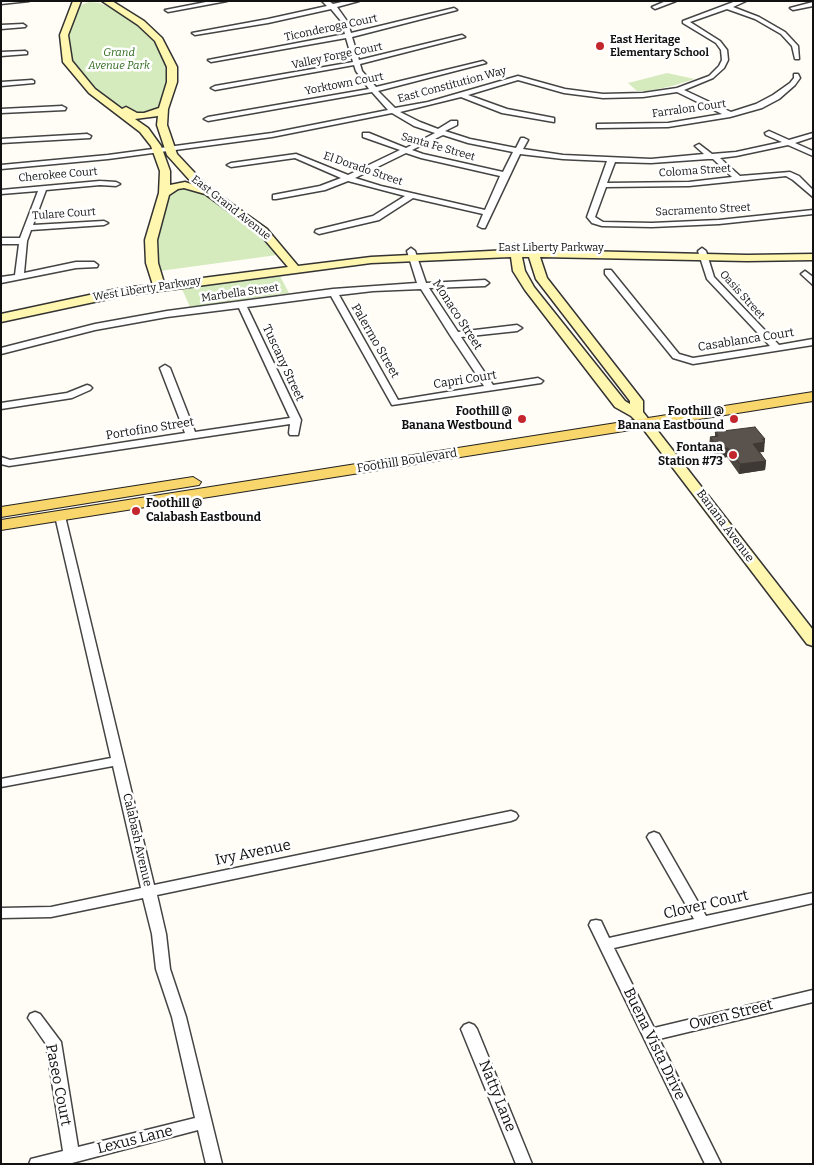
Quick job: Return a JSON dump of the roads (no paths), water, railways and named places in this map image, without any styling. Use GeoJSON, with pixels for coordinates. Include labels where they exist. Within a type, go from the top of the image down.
{"type":"FeatureCollection","features":[{"type":"Feature","properties":{"kind":"main road","name":"Foothill Boulevard"},"geometry":{"type":"LineString","coordinates":[[1,525],[641,418],[813,384]]}},
{"type":"Feature","properties":{"kind":"main road","name":"Foothill Boulevard"},"geometry":{"type":"LineString","coordinates":[[1,512],[641,418],[813,396]]}},
{"type":"Feature","properties":{"kind":"street"},"geometry":{"type":"LineString","coordinates":[[1,2],[26,1]]}},
{"type":"Feature","properties":{"kind":"street"},"geometry":{"type":"LineString","coordinates":[[85,1],[77,4],[64,35],[68,62],[92,91],[144,130],[158,151],[164,171],[164,193],[152,240],[152,264],[158,283]]}},
{"type":"Feature","properties":{"kind":"street"},"geometry":{"type":"LineString","coordinates":[[98,1],[118,8]]}},
{"type":"Feature","properties":{"kind":"street","name":"East Grand Avenue"},"geometry":{"type":"LineString","coordinates":[[106,1],[151,31],[166,52],[172,67],[172,82],[163,109],[162,125],[172,156],[190,176],[263,231],[292,265]]}},
{"type":"Feature","properties":{"kind":"street"},"geometry":{"type":"LineString","coordinates":[[168,10],[224,1]]}},
{"type":"Feature","properties":{"kind":"street"},"geometry":{"type":"LineString","coordinates":[[325,1],[344,20],[350,35],[356,63],[372,90],[394,112],[440,132],[518,151],[613,161],[713,157],[790,143],[813,135]]}},
{"type":"Feature","properties":{"kind":"street"},"geometry":{"type":"LineString","coordinates":[[195,33],[356,1]]}},
{"type":"Feature","properties":{"kind":"street"},"geometry":{"type":"LineString","coordinates":[[655,7],[673,1]]}},
{"type":"Feature","properties":{"kind":"street","name":"East Constitution Way"},"geometry":{"type":"LineString","coordinates":[[1,166],[158,151],[272,135],[394,112],[462,95],[518,78],[564,91],[596,95],[643,95],[678,90],[711,77],[722,67],[725,60],[724,50],[718,42],[685,22],[743,1]]}},
{"type":"Feature","properties":{"kind":"street"},"geometry":{"type":"LineString","coordinates":[[793,8],[811,3]]}},
{"type":"Feature","properties":{"kind":"street"},"geometry":{"type":"LineString","coordinates":[[728,7],[756,18],[783,33],[796,48],[797,58]]}},
{"type":"Feature","properties":{"kind":"street","name":"Ticonderoga Court"},"geometry":{"type":"LineString","coordinates":[[212,60],[350,35],[454,10]]}},
{"type":"Feature","properties":{"kind":"street"},"geometry":{"type":"LineString","coordinates":[[1,27],[23,26]]}},
{"type":"Feature","properties":{"kind":"street","name":"Valley Forge Court"},"geometry":{"type":"LineString","coordinates":[[215,88],[356,63],[462,37]]}},
{"type":"Feature","properties":{"kind":"street"},"geometry":{"type":"LineString","coordinates":[[1,54],[25,53]]}},
{"type":"Feature","properties":{"kind":"street","name":"Yorktown Court"},"geometry":{"type":"LineString","coordinates":[[208,119],[372,90],[483,63]]}},
{"type":"Feature","properties":{"kind":"street","name":"Farralon Court"},"geometry":{"type":"LineString","coordinates":[[600,126],[668,125],[730,115],[759,106],[776,97],[793,84],[797,78],[796,75]]}},
{"type":"Feature","properties":{"kind":"street"},"geometry":{"type":"LineString","coordinates":[[1,84],[32,82]]}},
{"type":"Feature","properties":{"kind":"street"},"geometry":{"type":"LineString","coordinates":[[678,90],[730,115]]}},
{"type":"Feature","properties":{"kind":"street"},"geometry":{"type":"LineString","coordinates":[[462,95],[505,111],[551,120]]}},
{"type":"Feature","properties":{"kind":"street"},"geometry":{"type":"LineString","coordinates":[[114,107],[141,116],[154,115],[163,109]]}},
{"type":"Feature","properties":{"kind":"street"},"geometry":{"type":"LineString","coordinates":[[1,112],[62,108]]}},
{"type":"Feature","properties":{"kind":"street"},"geometry":{"type":"LineString","coordinates":[[276,197],[322,188],[348,178],[405,151],[454,123]]}},
{"type":"Feature","properties":{"kind":"street"},"geometry":{"type":"LineString","coordinates":[[769,133],[813,154]]}},
{"type":"Feature","properties":{"kind":"street","name":"Santa Fe Street"},"geometry":{"type":"LineString","coordinates":[[366,135],[405,151],[505,175]]}},
{"type":"Feature","properties":{"kind":"street"},"geometry":{"type":"LineString","coordinates":[[1,142],[87,136]]}},
{"type":"Feature","properties":{"kind":"street"},"geometry":{"type":"LineString","coordinates":[[482,226],[505,175],[524,140]]}},
{"type":"Feature","properties":{"kind":"street"},"geometry":{"type":"LineString","coordinates":[[699,146],[739,180]]}},
{"type":"Feature","properties":{"kind":"street"},"geometry":{"type":"LineString","coordinates":[[603,185],[616,149]]}},
{"type":"Feature","properties":{"kind":"street","name":"El Dorado Street"},"geometry":{"type":"LineString","coordinates":[[231,166],[296,156],[348,178],[410,197],[488,213]]}},
{"type":"Feature","properties":{"kind":"street","name":"Coloma Street"},"geometry":{"type":"LineString","coordinates":[[603,185],[681,185],[787,174],[796,178],[813,194]]}},
{"type":"Feature","properties":{"kind":"street","name":"Cherokee Court"},"geometry":{"type":"LineString","coordinates":[[1,192],[100,183],[116,184]]}},
{"type":"Feature","properties":{"kind":"street"},"geometry":{"type":"LineString","coordinates":[[164,193],[174,186],[185,184],[214,195]]}},
{"type":"Feature","properties":{"kind":"street","name":"Sacramento Street"},"geometry":{"type":"LineString","coordinates":[[603,185],[591,217],[602,224],[686,224],[759,219],[813,212]]}},
{"type":"Feature","properties":{"kind":"street"},"geometry":{"type":"LineString","coordinates":[[19,276],[23,241],[43,188]]}},
{"type":"Feature","properties":{"kind":"street"},"geometry":{"type":"LineString","coordinates":[[319,232],[376,218],[410,197]]}},
{"type":"Feature","properties":{"kind":"street","name":"Tulare Court"},"geometry":{"type":"LineString","coordinates":[[27,228],[104,223]]}},
{"type":"Feature","properties":{"kind":"street"},"geometry":{"type":"LineString","coordinates":[[1,241],[23,241]]}},
{"type":"Feature","properties":{"kind":"street","name":"East Liberty Parkway"},"geometry":{"type":"LineString","coordinates":[[292,265],[412,254],[515,250],[813,257]]}},
{"type":"Feature","properties":{"kind":"street","name":"Banana Avenue"},"geometry":{"type":"LineString","coordinates":[[515,250],[523,279],[534,294],[620,404],[641,418],[811,635]]}},
{"type":"Feature","properties":{"kind":"street","name":"Banana Avenue"},"geometry":{"type":"LineString","coordinates":[[533,250],[542,279],[637,401],[641,418]]}},
{"type":"Feature","properties":{"kind":"street","name":"East Liberty Parkway"},"geometry":{"type":"LineString","coordinates":[[702,255],[813,250]]}},
{"type":"Feature","properties":{"kind":"street","name":"Monaco Street"},"geometry":{"type":"LineString","coordinates":[[412,254],[422,284],[490,388]]}},
{"type":"Feature","properties":{"kind":"street","name":"Oasis Street"},"geometry":{"type":"LineString","coordinates":[[702,255],[710,277],[718,287],[776,347]]}},
{"type":"Feature","properties":{"kind":"street"},"geometry":{"type":"LineString","coordinates":[[1,280],[76,265],[94,265]]}},
{"type":"Feature","properties":{"kind":"street","name":"West Liberty Parkway"},"geometry":{"type":"LineString","coordinates":[[1,311],[94,290],[292,265]]}},
{"type":"Feature","properties":{"kind":"street","name":"Casablanca Court"},"geometry":{"type":"LineString","coordinates":[[608,272],[676,356],[683,359],[693,361],[813,342]]}},
{"type":"Feature","properties":{"kind":"street"},"geometry":{"type":"LineString","coordinates":[[805,274],[813,282]]}},
{"type":"Feature","properties":{"kind":"street","name":"West Liberty Parkway"},"geometry":{"type":"LineString","coordinates":[[1,318],[158,283]]}},
{"type":"Feature","properties":{"kind":"street","name":"Marbella Street"},"geometry":{"type":"LineString","coordinates":[[1,351],[131,320],[242,304],[332,292],[422,284],[485,283]]}},
{"type":"Feature","properties":{"kind":"street","name":"Palermo Street"},"geometry":{"type":"LineString","coordinates":[[332,292],[396,403]]}},
{"type":"Feature","properties":{"kind":"street","name":"Tuscany Street"},"geometry":{"type":"LineString","coordinates":[[242,304],[296,420],[294,433]]}},
{"type":"Feature","properties":{"kind":"street"},"geometry":{"type":"LineString","coordinates":[[455,335],[517,328]]}},
{"type":"Feature","properties":{"kind":"street"},"geometry":{"type":"LineString","coordinates":[[165,368],[191,435]]}},
{"type":"Feature","properties":{"kind":"street","name":"Capri Court"},"geometry":{"type":"LineString","coordinates":[[396,403],[538,381]]}},
{"type":"Feature","properties":{"kind":"street"},"geometry":{"type":"LineString","coordinates":[[1,406],[68,396],[87,388]]}},
{"type":"Feature","properties":{"kind":"street","name":"Portofino Street"},"geometry":{"type":"LineString","coordinates":[[5,461],[296,420]]}},
{"type":"Feature","properties":{"kind":"street","name":"Calabash Avenue"},"geometry":{"type":"LineString","coordinates":[[60,516],[159,934],[163,969],[179,1017],[214,1164]]}},
{"type":"Feature","properties":{"kind":"street"},"geometry":{"type":"LineString","coordinates":[[1,783],[118,761]]}},
{"type":"Feature","properties":{"kind":"street","name":"Ivy Avenue"},"geometry":{"type":"LineString","coordinates":[[1,913],[51,912],[511,816]]}},
{"type":"Feature","properties":{"kind":"street"},"geometry":{"type":"LineString","coordinates":[[654,837],[703,923]]}},
{"type":"Feature","properties":{"kind":"street","name":"Clover Court"},"geometry":{"type":"LineString","coordinates":[[606,944],[813,898]]}},
{"type":"Feature","properties":{"kind":"street","name":"Buena Vista Drive"},"geometry":{"type":"LineString","coordinates":[[596,925],[712,1164]]}},
{"type":"Feature","properties":{"kind":"street","name":"Owen Street"},"geometry":{"type":"LineString","coordinates":[[650,1035],[813,996]]}},
{"type":"Feature","properties":{"kind":"street","name":"Paseo Court"},"geometry":{"type":"LineString","coordinates":[[35,1018],[53,1042],[72,1156]]}},
{"type":"Feature","properties":{"kind":"street","name":"Natty Lane"},"geometry":{"type":"LineString","coordinates":[[469,1029],[524,1164]]}},
{"type":"Feature","properties":{"kind":"street","name":"Lexus Lane"},"geometry":{"type":"LineString","coordinates":[[38,1164],[204,1122]]}},
{"type":"Feature","properties":{"kind":"place","name":"East Heritage Elementary School"},"geometry":{"type":"Point","coordinates":[600,46]}},
{"type":"Feature","properties":{"kind":"place","name":"Foothill @ Banana Westbound"},"geometry":{"type":"Point","coordinates":[522,419]}},
{"type":"Feature","properties":{"kind":"place","name":"Foothill @ Banana Eastbound"},"geometry":{"type":"Point","coordinates":[734,419]}},
{"type":"Feature","properties":{"kind":"place","name":"Fontana Station #73"},"geometry":{"type":"Point","coordinates":[733,455]}},
{"type":"Feature","properties":{"kind":"place","name":"Foothill @ Calabash Eastbound"},"geometry":{"type":"Point","coordinates":[136,511]}},
{"type":"Feature","properties":{"kind":"park label","name":"Grand Avenue Park"},"geometry":{"type":"Point","coordinates":[119,59]}}]}
